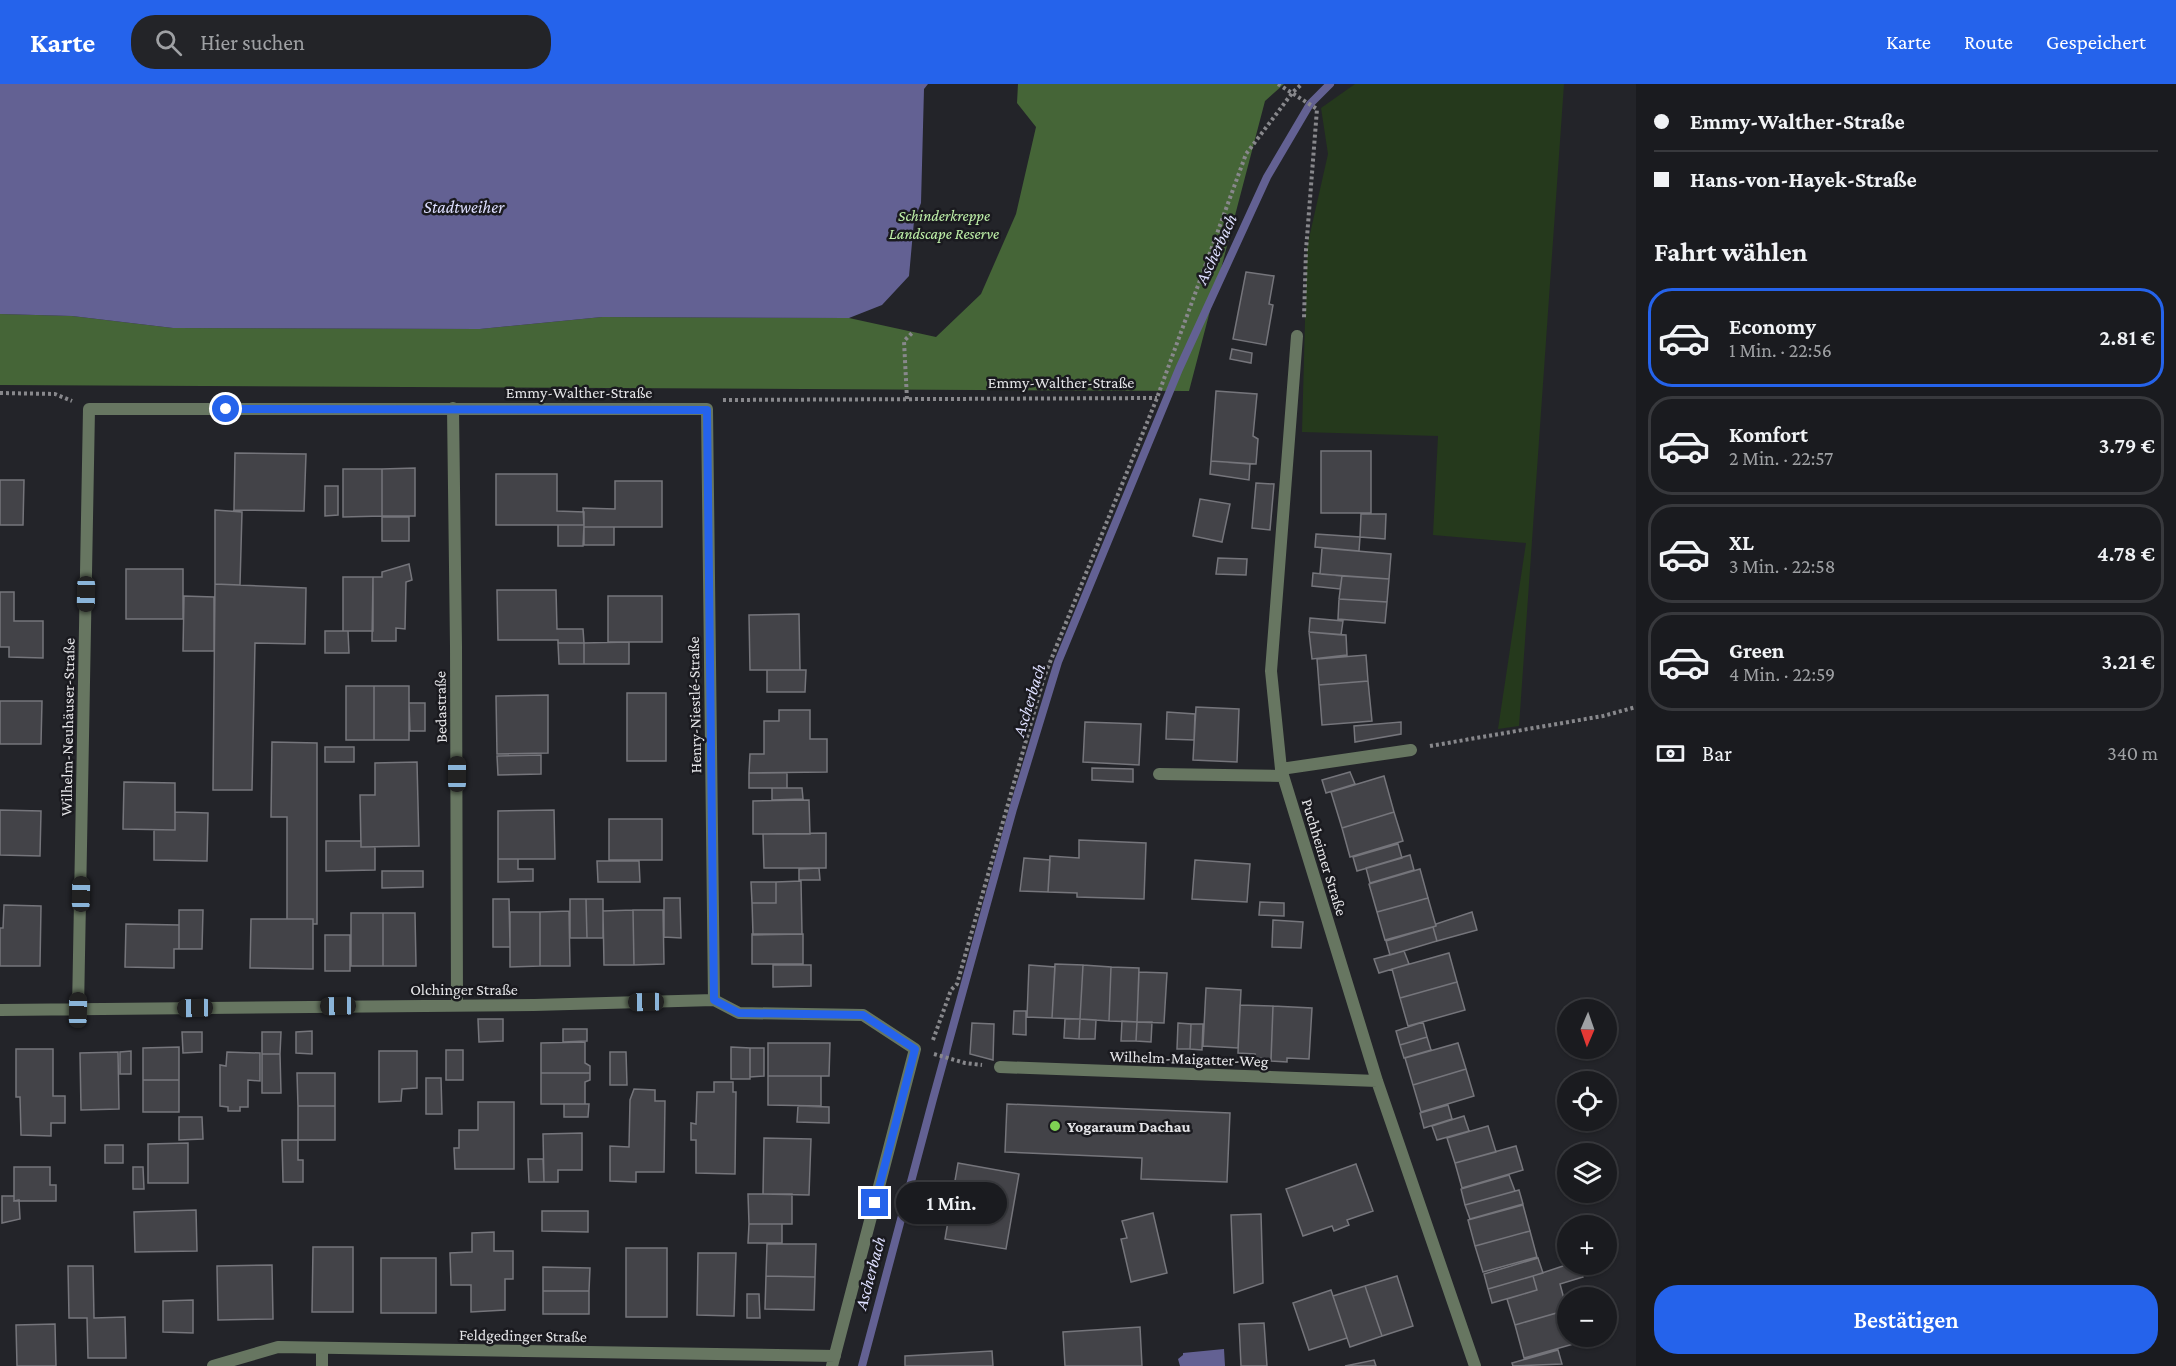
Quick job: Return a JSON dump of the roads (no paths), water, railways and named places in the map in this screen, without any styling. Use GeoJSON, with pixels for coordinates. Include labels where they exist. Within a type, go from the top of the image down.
{"type":"FeatureCollection","features":[{"type":"Feature","properties":{"kind":"street","name":"Puchheimer Straße"},"geometry":{"type":"LineString","coordinates":[[1297,336],[1271,671],[1282,773],[1377,1081],[1475,1366]]}},
{"type":"Feature","properties":{"kind":"street","name":"Bedastraße"},"geometry":{"type":"LineString","coordinates":[[453,408],[457,1005]]}},
{"type":"Feature","properties":{"kind":"street","name":"Emmy-Walther-Straße"},"geometry":{"type":"LineString","coordinates":[[89,409],[707,410]]}},
{"type":"Feature","properties":{"kind":"street","name":"Wilhelm-Neuhäuser-Straße"},"geometry":{"type":"LineString","coordinates":[[78,1010],[89,409]]}},
{"type":"Feature","properties":{"kind":"street","name":"Henry-Niestlé-Straße"},"geometry":{"type":"LineString","coordinates":[[707,410],[714,1000]]}},
{"type":"Feature","properties":{"kind":"street"},"geometry":{"type":"LineString","coordinates":[[1159,774],[1282,773],[1411,750]]}},
{"type":"Feature","properties":{"kind":"street","name":"Olchinger Straße"},"geometry":{"type":"LineString","coordinates":[[0,1010],[714,1000],[739,1013],[863,1015],[915,1049],[834,1361]]}},
{"type":"Feature","properties":{"kind":"street","name":"Wilhelm-Maigatter-Weg"},"geometry":{"type":"LineString","coordinates":[[1000,1067],[1377,1081]]}},
{"type":"Feature","properties":{"kind":"street","name":"Feldgedinger Straße"},"geometry":{"type":"LineString","coordinates":[[213,1366],[278,1347],[834,1361]]}},
{"type":"Feature","properties":{"kind":"street"},"geometry":{"type":"LineString","coordinates":[[322,1348],[322,1366]]}},
{"type":"Feature","properties":{"kind":"water","name":"Stadtweiher"},"geometry":{"type":"Polygon","coordinates":[[[0,84],[928,84],[924,89],[921,203],[914,221],[909,276],[882,305],[849,318],[602,317],[480,329],[173,328],[72,316],[0,314],[0,84]]]}},
{"type":"Feature","properties":{"kind":"water"},"geometry":{"type":"Polygon","coordinates":[[[1224,1349],[1225,1366],[1180,1366],[1178,1359],[1183,1353],[1224,1349]]]}},
{"type":"Feature","properties":{"kind":"waterway","name":"Ascherbach"},"geometry":{"type":"LineString","coordinates":[[862,1366],[1013,809],[1058,662],[1179,369],[1267,177],[1310,104],[1330,84]]}},
{"type":"Feature","properties":{"kind":"place","name":"Yogaraum Dachau"},"geometry":{"type":"Point","coordinates":[1055,1126]}},
{"type":"Feature","properties":{"kind":"park label","name":"Schinderkreppe Landscape Reserve"},"geometry":{"type":"Point","coordinates":[944,224]}}]}
